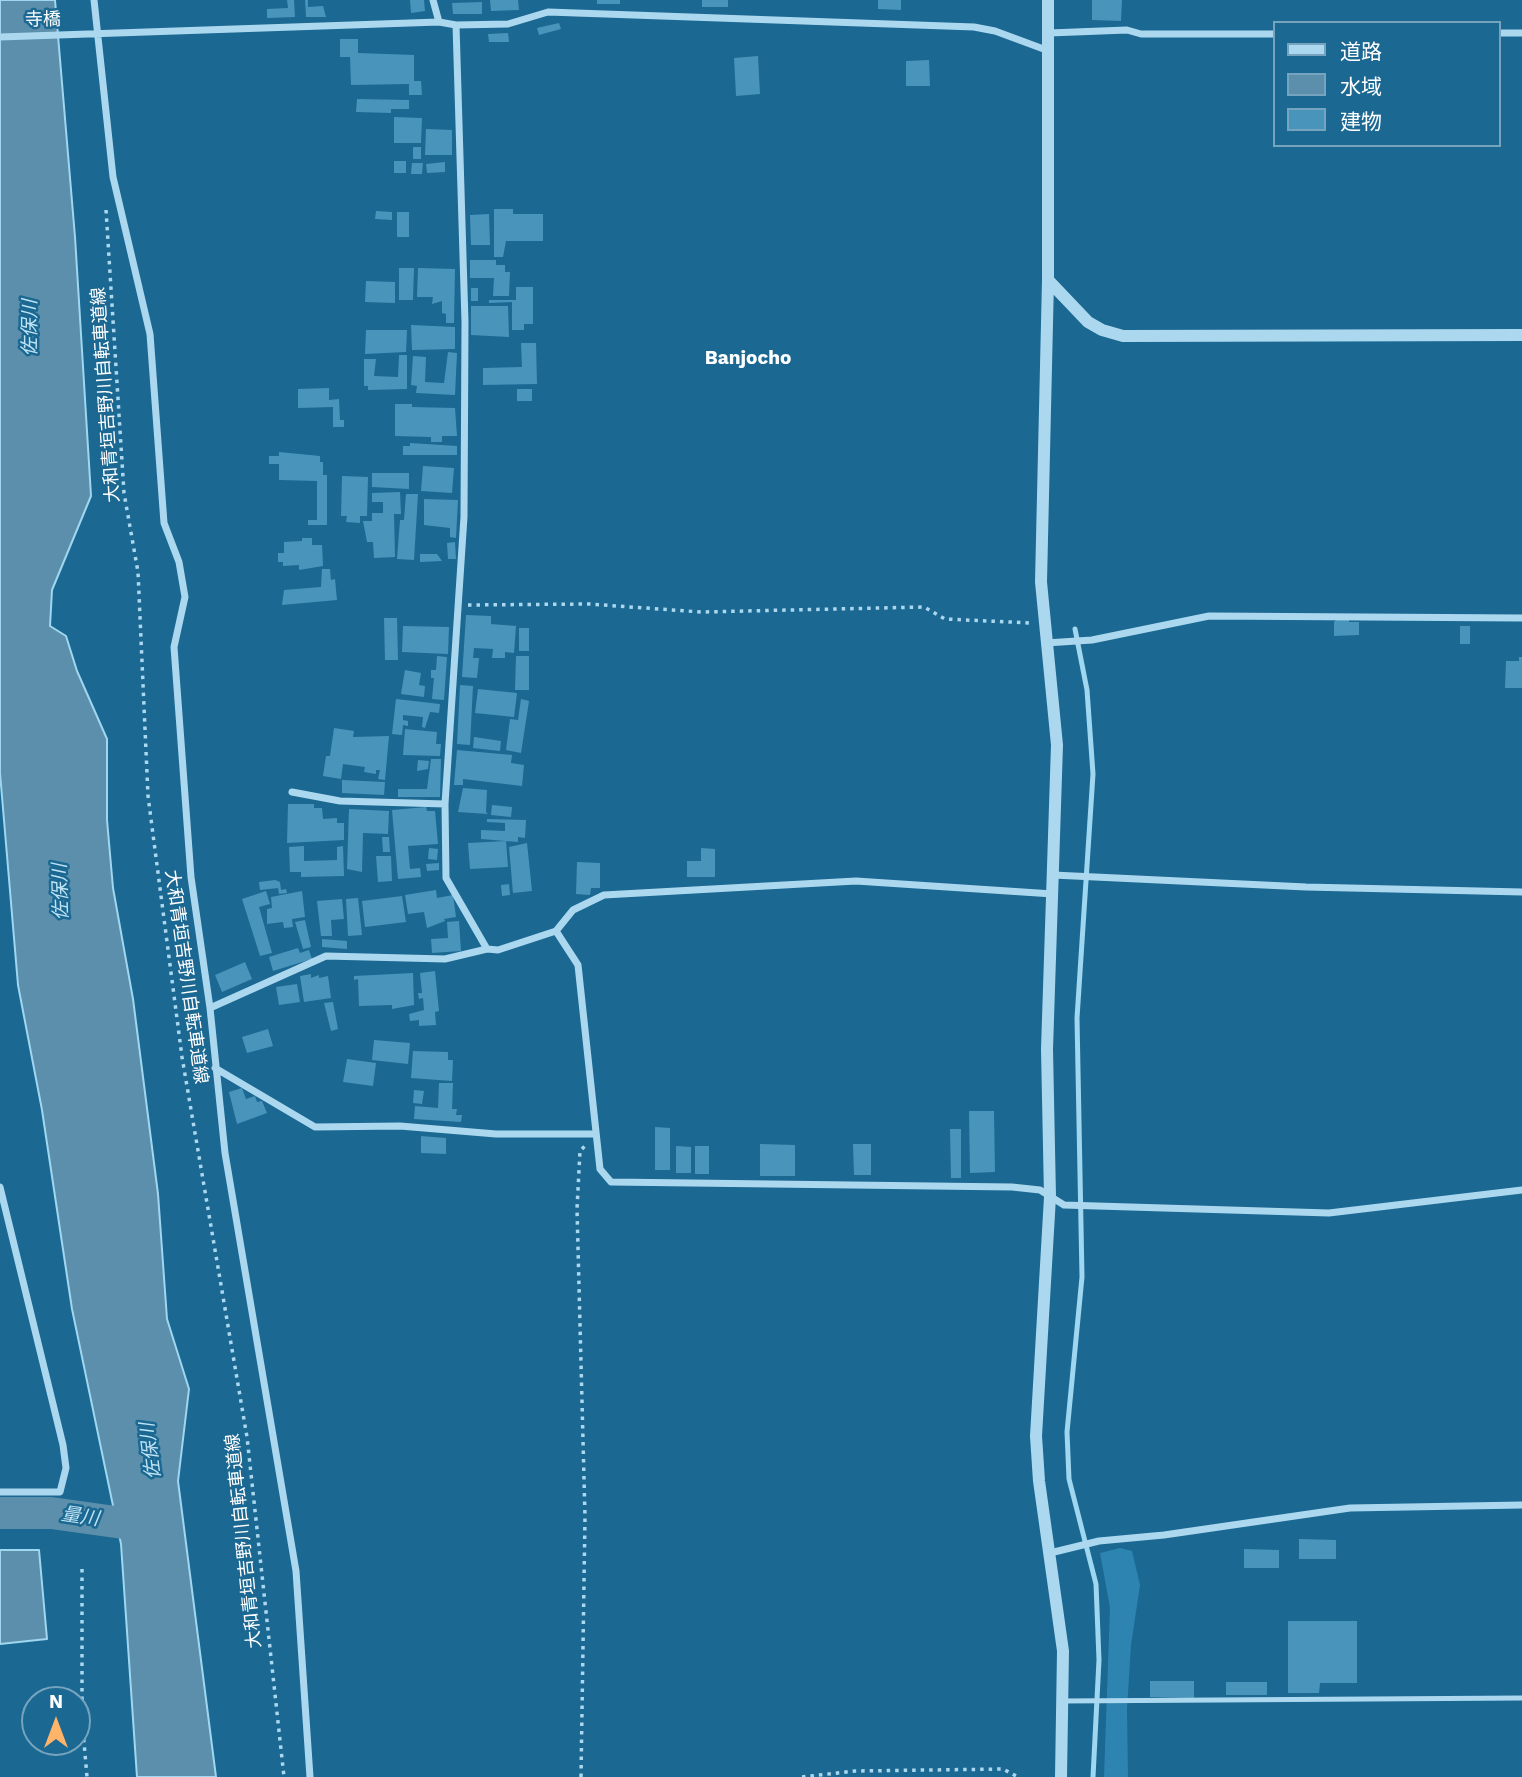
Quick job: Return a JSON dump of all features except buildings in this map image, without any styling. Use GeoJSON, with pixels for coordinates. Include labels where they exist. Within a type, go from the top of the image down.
{"type":"FeatureCollection","features":[{"type":"Feature","properties":{"kind":"street"},"geometry":{"type":"LineString","coordinates":[[94,0],[113,177],[150,334],[164,523],[179,562],[185,597],[174,647],[191,877],[210,1008],[225,1153],[296,1571],[310,1777]]}},
{"type":"Feature","properties":{"kind":"street"},"geometry":{"type":"LineString","coordinates":[[433,0],[439,22]]}},
{"type":"Feature","properties":{"kind":"street"},"geometry":{"type":"LineString","coordinates":[[1048,0],[1048,280],[1041,488],[1043,621],[1057,745],[1047,1049],[1050,1197],[1037,1436],[1039,1481],[1060,1619],[1063,1701],[1061,1777]]}},
{"type":"Feature","properties":{"kind":"street","name":"寺橋"},"geometry":{"type":"LineString","coordinates":[[0,37],[439,22],[456,25],[508,24],[548,12],[938,25],[995,31],[1049,51]]}},
{"type":"Feature","properties":{"kind":"street"},"geometry":{"type":"LineString","coordinates":[[456,25],[464,322],[464,517],[456,605],[445,804],[446,878],[488,949]]}},
{"type":"Feature","properties":{"kind":"street"},"geometry":{"type":"LineString","coordinates":[[1049,33],[1127,30],[1141,34],[1274,34]]}},
{"type":"Feature","properties":{"kind":"street"},"geometry":{"type":"LineString","coordinates":[[1501,33],[1522,33]]}},
{"type":"Feature","properties":{"kind":"street"},"geometry":{"type":"LineString","coordinates":[[1048,280],[1088,322],[1102,330],[1123,336],[1522,335]]}},
{"type":"Feature","properties":{"kind":"street"},"geometry":{"type":"LineString","coordinates":[[1046,643],[1092,640],[1209,616],[1522,618]]}},
{"type":"Feature","properties":{"kind":"street"},"geometry":{"type":"LineString","coordinates":[[292,792],[340,801],[445,804]]}},
{"type":"Feature","properties":{"kind":"street"},"geometry":{"type":"LineString","coordinates":[[1053,875],[1306,887],[1522,891]]}},
{"type":"Feature","properties":{"kind":"street"},"geometry":{"type":"LineString","coordinates":[[210,1008],[326,956],[444,959],[488,949],[498,950],[556,931],[573,910],[604,895],[856,881],[1052,894]]}},
{"type":"Feature","properties":{"kind":"street"},"geometry":{"type":"LineString","coordinates":[[556,931],[578,965],[600,1169],[611,1182],[1012,1187],[1040,1191],[1064,1205],[1329,1213],[1522,1190]]}},
{"type":"Feature","properties":{"kind":"street"},"geometry":{"type":"LineString","coordinates":[[215,1068],[315,1126],[400,1126],[496,1134],[596,1134]]}},
{"type":"Feature","properties":{"kind":"street"},"geometry":{"type":"LineString","coordinates":[[0,1187],[63,1445],[65,1468],[60,1492],[0,1492]]}},
{"type":"Feature","properties":{"kind":"street"},"geometry":{"type":"LineString","coordinates":[[1049,1553],[1099,1541],[1164,1535],[1350,1508],[1522,1506]]}},
{"type":"Feature","properties":{"kind":"lane"},"geometry":{"type":"LineString","coordinates":[[1063,1701],[1522,1698]]}},
{"type":"Feature","properties":{"kind":"path","name":"大和青垣吉野川自転車道線"},"geometry":{"type":"LineString","coordinates":[[113,177],[106,209],[124,493],[138,572],[148,796],[182,1058],[247,1437],[284,1777]]}},
{"type":"Feature","properties":{"kind":"path"},"geometry":{"type":"LineString","coordinates":[[456,605],[589,604],[701,612],[924,607],[945,619],[1028,623],[1043,621]]}},
{"type":"Feature","properties":{"kind":"path"},"geometry":{"type":"LineString","coordinates":[[580,1777],[585,1517],[577,1209],[580,1151],[596,1134]]}},
{"type":"Feature","properties":{"kind":"path"},"geometry":{"type":"LineString","coordinates":[[82,1569],[82,1719],[87,1777]]}},
{"type":"Feature","properties":{"kind":"path"},"geometry":{"type":"LineString","coordinates":[[802,1777],[855,1771],[989,1769],[1003,1769],[1018,1777]]}},
{"type":"Feature","properties":{"kind":"shaded area"},"geometry":{"type":"Polygon","coordinates":[[[1120,1548],[1132,1551],[1140,1585],[1131,1645],[1127,1709],[1128,1777],[1104,1777],[1110,1608],[1100,1553],[1120,1548]]]}},
{"type":"Feature","properties":{"kind":"water","name":"佐保川"},"geometry":{"type":"Polygon","coordinates":[[[0,0],[55,0],[75,237],[91,496],[52,590],[50,626],[66,636],[77,671],[107,739],[107,820],[113,888],[133,999],[158,1194],[167,1319],[189,1389],[178,1481],[216,1777],[137,1777],[121,1544],[72,1309],[42,1110],[18,985],[0,773],[0,0]]]}},
{"type":"Feature","properties":{"kind":"water"},"geometry":{"type":"Polygon","coordinates":[[[0,1550],[39,1550],[47,1639],[0,1644],[0,1550]]]}},
{"type":"Feature","properties":{"kind":"waterway"},"geometry":{"type":"LineString","coordinates":[[1075,629],[1087,690],[1093,774],[1077,1018],[1082,1277],[1067,1432],[1069,1479],[1096,1584],[1099,1660],[1093,1777]]}},
{"type":"Feature","properties":{"kind":"waterway","name":"量川"},"geometry":{"type":"LineString","coordinates":[[0,1513],[51,1513],[159,1528]]}},
{"type":"Feature","properties":{"kind":"district","name":"Banjocho"},"geometry":{"type":"Point","coordinates":[748,358]}}]}
